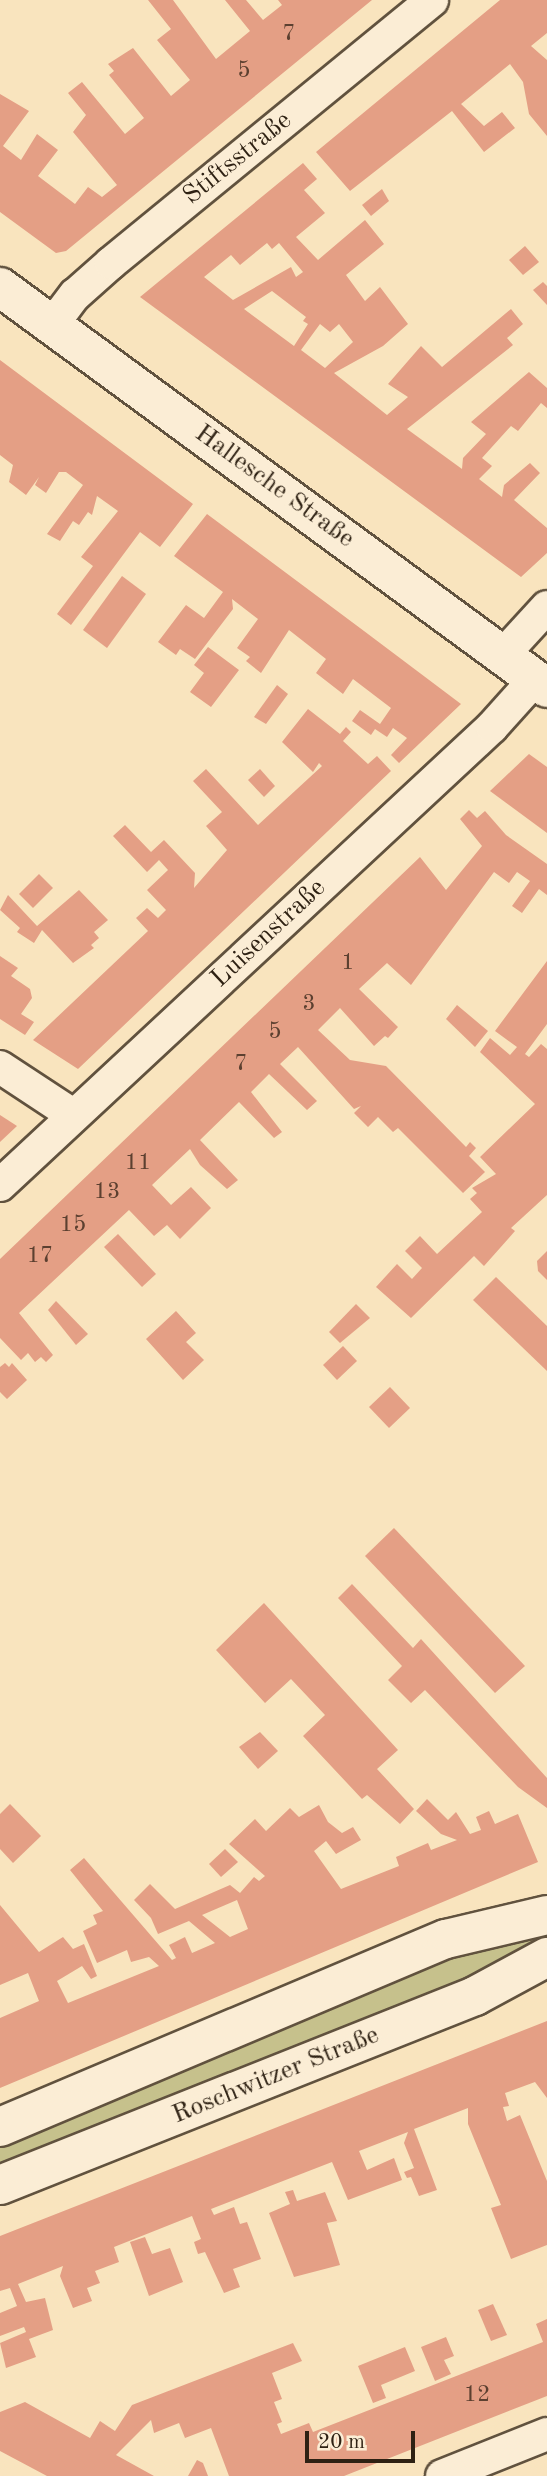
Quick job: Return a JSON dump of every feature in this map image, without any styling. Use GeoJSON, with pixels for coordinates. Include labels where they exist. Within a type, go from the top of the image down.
{"type":"FeatureCollection","features":[{"type":"Feature","properties":{"kind":"main road","name":"Hallesche Straße"},"geometry":{"type":"LineString","coordinates":[[0,287],[541,684]]}},
{"type":"Feature","properties":{"kind":"main road"},"geometry":{"type":"LineString","coordinates":[[0,2127],[446,1939],[547,1915]]}},
{"type":"Feature","properties":{"kind":"main road","name":"Roschwitzer Straße"},"geometry":{"type":"LineString","coordinates":[[0,2185],[475,1996],[547,1957]]}},
{"type":"Feature","properties":{"kind":"street","name":"Stiftsstraße"},"geometry":{"type":"LineString","coordinates":[[52,325],[75,295],[111,262],[432,0]]}},
{"type":"Feature","properties":{"kind":"street"},"geometry":{"type":"LineString","coordinates":[[503,655],[547,607]]}},
{"type":"Feature","properties":{"kind":"street","name":"Luisenstraße"},"geometry":{"type":"LineString","coordinates":[[0,1185],[541,684]]}},
{"type":"Feature","properties":{"kind":"street"},"geometry":{"type":"LineString","coordinates":[[0,1068],[73,1115]]}},
{"type":"Feature","properties":{"kind":"street"},"geometry":{"type":"LineString","coordinates":[[442,2476],[547,2434]]}},
{"type":"Feature","properties":{"kind":"shaded area"},"geometry":{"type":"Polygon","coordinates":[[[547,1932],[547,1943],[475,1986],[0,2174],[0,2144],[435,1960],[547,1932]]]}},
{"type":"Feature","properties":{"kind":"building"},"geometry":{"type":"Polygon","coordinates":[[[148,0],[173,0],[216,59],[250,31],[225,0],[246,0],[263,20],[282,5],[278,0],[372,0],[66,251],[56,253],[0,212],[0,94],[29,111],[3,146],[21,160],[37,134],[58,150],[38,176],[75,204],[88,187],[102,197],[117,185],[73,132],[86,115],[68,93],[82,82],[125,134],[144,118],[109,75],[114,71],[108,64],[133,48],[171,96],[190,80],[157,40],[171,29],[148,0]]]}},
{"type":"Feature","properties":{"kind":"building"},"geometry":{"type":"Polygon","coordinates":[[[500,0],[547,0],[547,33],[531,46],[547,60],[547,136],[529,114],[523,82],[510,64],[461,104],[484,126],[502,112],[515,128],[484,152],[452,111],[350,191],[316,152],[500,0]]]}},
{"type":"Feature","properties":{"kind":"building"},"geometry":{"type":"Polygon","coordinates":[[[303,163],[317,179],[304,190],[325,213],[296,237],[318,260],[365,220],[384,244],[346,275],[365,301],[380,287],[408,324],[383,346],[334,373],[387,415],[408,397],[388,384],[421,346],[442,367],[511,309],[523,324],[507,338],[513,345],[407,429],[462,469],[463,458],[486,434],[471,422],[529,372],[547,388],[547,408],[541,403],[518,431],[511,426],[482,458],[492,466],[479,479],[502,497],[504,485],[530,463],[540,473],[514,500],[547,528],[547,553],[521,577],[140,297],[303,163]],[[267,243],[240,265],[231,255],[204,277],[233,300],[291,267],[296,277],[303,272],[279,243],[272,249],[267,243]],[[272,291],[244,309],[294,346],[308,324],[303,321],[306,317],[272,291]],[[320,324],[301,350],[325,368],[353,342],[339,324],[330,332],[320,324]]]}},
{"type":"Feature","properties":{"kind":"building"},"geometry":{"type":"Polygon","coordinates":[[[382,189],[389,201],[371,216],[362,205],[382,189]]]}},
{"type":"Feature","properties":{"kind":"building"},"geometry":{"type":"Polygon","coordinates":[[[525,246],[539,262],[523,275],[509,260],[525,246]]]}},
{"type":"Feature","properties":{"kind":"building"},"geometry":{"type":"Polygon","coordinates":[[[543,282],[547,286],[547,305],[533,290],[543,282]]]}},
{"type":"Feature","properties":{"kind":"building"},"geometry":{"type":"Polygon","coordinates":[[[0,360],[193,504],[160,547],[140,532],[71,625],[57,614],[93,566],[81,557],[118,511],[97,496],[92,515],[88,512],[79,525],[73,521],[60,541],[47,534],[83,485],[66,472],[59,472],[46,493],[35,485],[39,477],[26,495],[9,482],[13,465],[0,455],[0,360]]]}},
{"type":"Feature","properties":{"kind":"building"},"geometry":{"type":"Polygon","coordinates":[[[207,514],[461,704],[399,763],[391,755],[407,738],[393,728],[387,737],[375,729],[371,735],[352,721],[360,710],[380,724],[391,708],[353,679],[343,694],[316,673],[326,659],[289,630],[261,673],[246,661],[250,657],[237,648],[258,619],[232,599],[233,609],[195,659],[180,649],[176,655],[158,642],[186,605],[204,618],[223,592],[174,556],[207,514]]]}},
{"type":"Feature","properties":{"kind":"building"},"geometry":{"type":"Polygon","coordinates":[[[122,576],[146,594],[107,648],[83,630],[122,576]]]}},
{"type":"Feature","properties":{"kind":"building"},"geometry":{"type":"Polygon","coordinates":[[[208,647],[239,670],[211,707],[190,692],[204,673],[194,665],[208,647]]]}},
{"type":"Feature","properties":{"kind":"building"},"geometry":{"type":"Polygon","coordinates":[[[277,685],[288,694],[266,724],[254,717],[277,685]]]}},
{"type":"Feature","properties":{"kind":"building"},"geometry":{"type":"Polygon","coordinates":[[[308,709],[340,734],[346,727],[351,732],[343,741],[368,764],[377,756],[391,771],[78,1069],[33,1040],[148,931],[136,918],[147,908],[158,918],[166,910],[147,890],[168,870],[159,860],[147,872],[113,836],[125,825],[151,852],[164,840],[195,873],[194,888],[227,850],[206,826],[222,812],[193,781],[206,769],[258,825],[322,766],[319,763],[313,772],[282,742],[308,709]]]}},
{"type":"Feature","properties":{"kind":"building"},"geometry":{"type":"Polygon","coordinates":[[[529,754],[547,767],[547,833],[490,791],[529,754]]]}},
{"type":"Feature","properties":{"kind":"building"},"geometry":{"type":"Polygon","coordinates":[[[260,769],[275,786],[264,797],[248,780],[260,769]]]}},
{"type":"Feature","properties":{"kind":"building"},"geometry":{"type":"Polygon","coordinates":[[[469,810],[477,818],[485,811],[506,835],[547,864],[547,895],[539,889],[522,913],[512,906],[530,881],[517,872],[509,883],[494,872],[411,985],[387,963],[359,989],[398,1027],[388,1038],[385,1036],[374,1046],[340,1008],[318,1030],[350,1060],[386,1066],[466,1147],[470,1142],[476,1148],[469,1156],[485,1172],[463,1193],[398,1128],[393,1132],[378,1117],[368,1127],[354,1113],[361,1106],[354,1109],[298,1047],[280,1064],[317,1101],[307,1110],[269,1074],[251,1092],[282,1132],[274,1138],[239,1102],[200,1140],[238,1180],[227,1189],[200,1165],[190,1149],[152,1185],[171,1205],[191,1187],[211,1208],[180,1239],[167,1225],[154,1236],[129,1210],[19,1313],[53,1355],[46,1362],[41,1357],[35,1362],[28,1353],[21,1360],[0,1338],[0,1259],[420,857],[446,890],[482,846],[460,819],[469,810]]]}},
{"type":"Feature","properties":{"kind":"building"},"geometry":{"type":"Polygon","coordinates":[[[39,874],[53,888],[33,908],[19,894],[39,874]]]}},
{"type":"Feature","properties":{"kind":"building"},"geometry":{"type":"Polygon","coordinates":[[[79,890],[108,920],[94,932],[99,938],[91,945],[94,948],[73,963],[42,930],[34,943],[17,932],[20,928],[0,910],[8,895],[37,926],[79,890]]]}},
{"type":"Feature","properties":{"kind":"building"},"geometry":{"type":"Polygon","coordinates":[[[0,956],[18,968],[11,976],[30,989],[32,998],[21,1014],[34,1022],[25,1035],[0,1019],[0,956]]]}},
{"type":"Feature","properties":{"kind":"building"},"geometry":{"type":"Polygon","coordinates":[[[547,961],[547,1024],[525,1054],[529,1057],[541,1044],[547,1049],[547,1195],[511,1228],[515,1231],[484,1266],[474,1256],[411,1318],[376,1287],[397,1264],[412,1279],[422,1268],[405,1251],[420,1236],[437,1254],[482,1212],[470,1199],[477,1193],[472,1188],[496,1174],[480,1157],[535,1104],[480,1052],[490,1038],[510,1055],[517,1047],[495,1031],[547,961]]]}},
{"type":"Feature","properties":{"kind":"building"},"geometry":{"type":"Polygon","coordinates":[[[457,1005],[488,1031],[475,1047],[446,1019],[457,1005]]]}},
{"type":"Feature","properties":{"kind":"building"},"geometry":{"type":"Polygon","coordinates":[[[0,1115],[17,1126],[0,1142],[0,1115]]]}},
{"type":"Feature","properties":{"kind":"building"},"geometry":{"type":"Polygon","coordinates":[[[118,1234],[156,1274],[142,1287],[104,1247],[118,1234]]]}},
{"type":"Feature","properties":{"kind":"building"},"geometry":{"type":"Polygon","coordinates":[[[547,1251],[547,1280],[538,1271],[537,1261],[547,1251]]]}},
{"type":"Feature","properties":{"kind":"building"},"geometry":{"type":"Polygon","coordinates":[[[496,1277],[547,1326],[547,1371],[473,1300],[496,1277]]]}},
{"type":"Feature","properties":{"kind":"building"},"geometry":{"type":"Polygon","coordinates":[[[56,1301],[88,1334],[76,1345],[48,1310],[56,1301]]]}},
{"type":"Feature","properties":{"kind":"building"},"geometry":{"type":"Polygon","coordinates":[[[356,1304],[370,1318],[340,1343],[329,1332],[356,1304]]]}},
{"type":"Feature","properties":{"kind":"building"},"geometry":{"type":"Polygon","coordinates":[[[176,1311],[196,1333],[186,1342],[204,1360],[183,1380],[146,1339],[176,1311]]]}},
{"type":"Feature","properties":{"kind":"building"},"geometry":{"type":"Polygon","coordinates":[[[343,1346],[357,1361],[337,1380],[323,1365],[343,1346]]]}},
{"type":"Feature","properties":{"kind":"building"},"geometry":{"type":"Polygon","coordinates":[[[5,1363],[9,1367],[12,1363],[27,1380],[7,1399],[0,1392],[0,1367],[5,1363]]]}},
{"type":"Feature","properties":{"kind":"building"},"geometry":{"type":"Polygon","coordinates":[[[390,1387],[410,1408],[389,1428],[369,1407],[390,1387]]]}},
{"type":"Feature","properties":{"kind":"building"},"geometry":{"type":"Polygon","coordinates":[[[394,1528],[525,1666],[495,1693],[365,1556],[394,1528]]]}},
{"type":"Feature","properties":{"kind":"building"},"geometry":{"type":"Polygon","coordinates":[[[352,1584],[413,1648],[421,1639],[547,1778],[547,1808],[518,1787],[425,1690],[411,1703],[388,1680],[402,1666],[338,1598],[352,1584]]]}},
{"type":"Feature","properties":{"kind":"building"},"geometry":{"type":"Polygon","coordinates":[[[264,1603],[398,1750],[377,1769],[414,1809],[400,1824],[367,1795],[362,1799],[303,1736],[325,1715],[291,1679],[265,1703],[216,1650],[264,1603]]]}},
{"type":"Feature","properties":{"kind":"building"},"geometry":{"type":"Polygon","coordinates":[[[260,1732],[278,1751],[258,1769],[239,1747],[260,1732]]]}},
{"type":"Feature","properties":{"kind":"building"},"geometry":{"type":"Polygon","coordinates":[[[427,1799],[448,1820],[456,1812],[470,1834],[481,1830],[476,1817],[489,1811],[495,1824],[518,1814],[538,1862],[0,2088],[0,2018],[39,2001],[28,1973],[0,1985],[0,1905],[39,1952],[63,1937],[73,1949],[84,1944],[97,1976],[91,1979],[82,1966],[57,1981],[68,2003],[159,1966],[149,1957],[131,1962],[127,1950],[97,1963],[83,1931],[97,1924],[93,1915],[103,1911],[70,1870],[84,1858],[172,1960],[176,1958],[169,1945],[185,1937],[192,1953],[215,1943],[189,1921],[158,1934],[151,1918],[134,1900],[150,1884],[175,1909],[230,1885],[240,1893],[254,1877],[259,1881],[265,1876],[229,1844],[255,1819],[266,1831],[290,1808],[299,1817],[319,1805],[328,1822],[342,1833],[353,1827],[361,1840],[336,1854],[326,1841],[314,1851],[341,1889],[399,1866],[396,1857],[428,1843],[431,1850],[457,1840],[441,1834],[416,1811],[427,1799]],[[237,1900],[202,1915],[230,1937],[248,1929],[237,1900]]]}},
{"type":"Feature","properties":{"kind":"building"},"geometry":{"type":"Polygon","coordinates":[[[10,1804],[41,1836],[13,1863],[0,1849],[0,1814],[10,1804]]]}},
{"type":"Feature","properties":{"kind":"building"},"geometry":{"type":"Polygon","coordinates":[[[225,1849],[238,1862],[221,1877],[209,1864],[225,1849]]]}},
{"type":"Feature","properties":{"kind":"building"},"geometry":{"type":"Polygon","coordinates":[[[547,2021],[547,2098],[535,2082],[505,2093],[509,2106],[503,2107],[507,2121],[520,2115],[547,2181],[547,2245],[511,2259],[491,2208],[501,2205],[468,2124],[468,2108],[414,2129],[437,2190],[419,2196],[411,2177],[407,2178],[404,2172],[414,2168],[404,2143],[408,2132],[359,2151],[367,2170],[394,2158],[402,2180],[348,2200],[332,2162],[211,2209],[214,2215],[234,2207],[240,2224],[247,2222],[261,2259],[233,2269],[240,2287],[224,2293],[205,2252],[198,2254],[194,2242],[201,2239],[192,2216],[114,2247],[119,2262],[95,2271],[100,2283],[87,2288],[92,2301],[73,2308],[60,2276],[63,2266],[18,2284],[26,2302],[45,2298],[53,2330],[29,2339],[36,2357],[6,2368],[0,2343],[26,2332],[24,2327],[0,2336],[0,2313],[17,2306],[10,2288],[0,2291],[0,2236],[547,2021]]]}},
{"type":"Feature","properties":{"kind":"building"},"geometry":{"type":"Polygon","coordinates":[[[293,2190],[297,2201],[325,2192],[337,2221],[327,2223],[340,2265],[294,2277],[269,2213],[290,2204],[285,2192],[293,2190]]]}},
{"type":"Feature","properties":{"kind":"building"},"geometry":{"type":"Polygon","coordinates":[[[145,2237],[152,2254],[170,2248],[183,2282],[149,2296],[130,2242],[145,2237]]]}},
{"type":"Feature","properties":{"kind":"building"},"geometry":{"type":"Polygon","coordinates":[[[493,2304],[507,2335],[491,2341],[478,2310],[493,2304]]]}},
{"type":"Feature","properties":{"kind":"building"},"geometry":{"type":"Polygon","coordinates":[[[547,2319],[547,2396],[344,2476],[229,2476],[211,2428],[185,2438],[179,2423],[154,2433],[151,2420],[116,2455],[154,2476],[47,2476],[0,2451],[0,2412],[25,2402],[90,2438],[100,2421],[115,2431],[132,2405],[293,2343],[302,2361],[272,2373],[282,2399],[274,2402],[282,2422],[277,2424],[281,2434],[309,2423],[313,2432],[543,2342],[536,2324],[547,2319]]]}},
{"type":"Feature","properties":{"kind":"building"},"geometry":{"type":"Polygon","coordinates":[[[446,2337],[454,2356],[444,2360],[451,2374],[435,2381],[421,2347],[446,2337]]]}},
{"type":"Feature","properties":{"kind":"building"},"geometry":{"type":"Polygon","coordinates":[[[405,2347],[415,2371],[381,2385],[386,2398],[373,2403],[358,2366],[405,2347]]]}},
{"type":"Feature","properties":{"kind":"building"},"geometry":{"type":"Polygon","coordinates":[[[197,2460],[203,2463],[208,2476],[188,2476],[197,2460]]]}}]}
